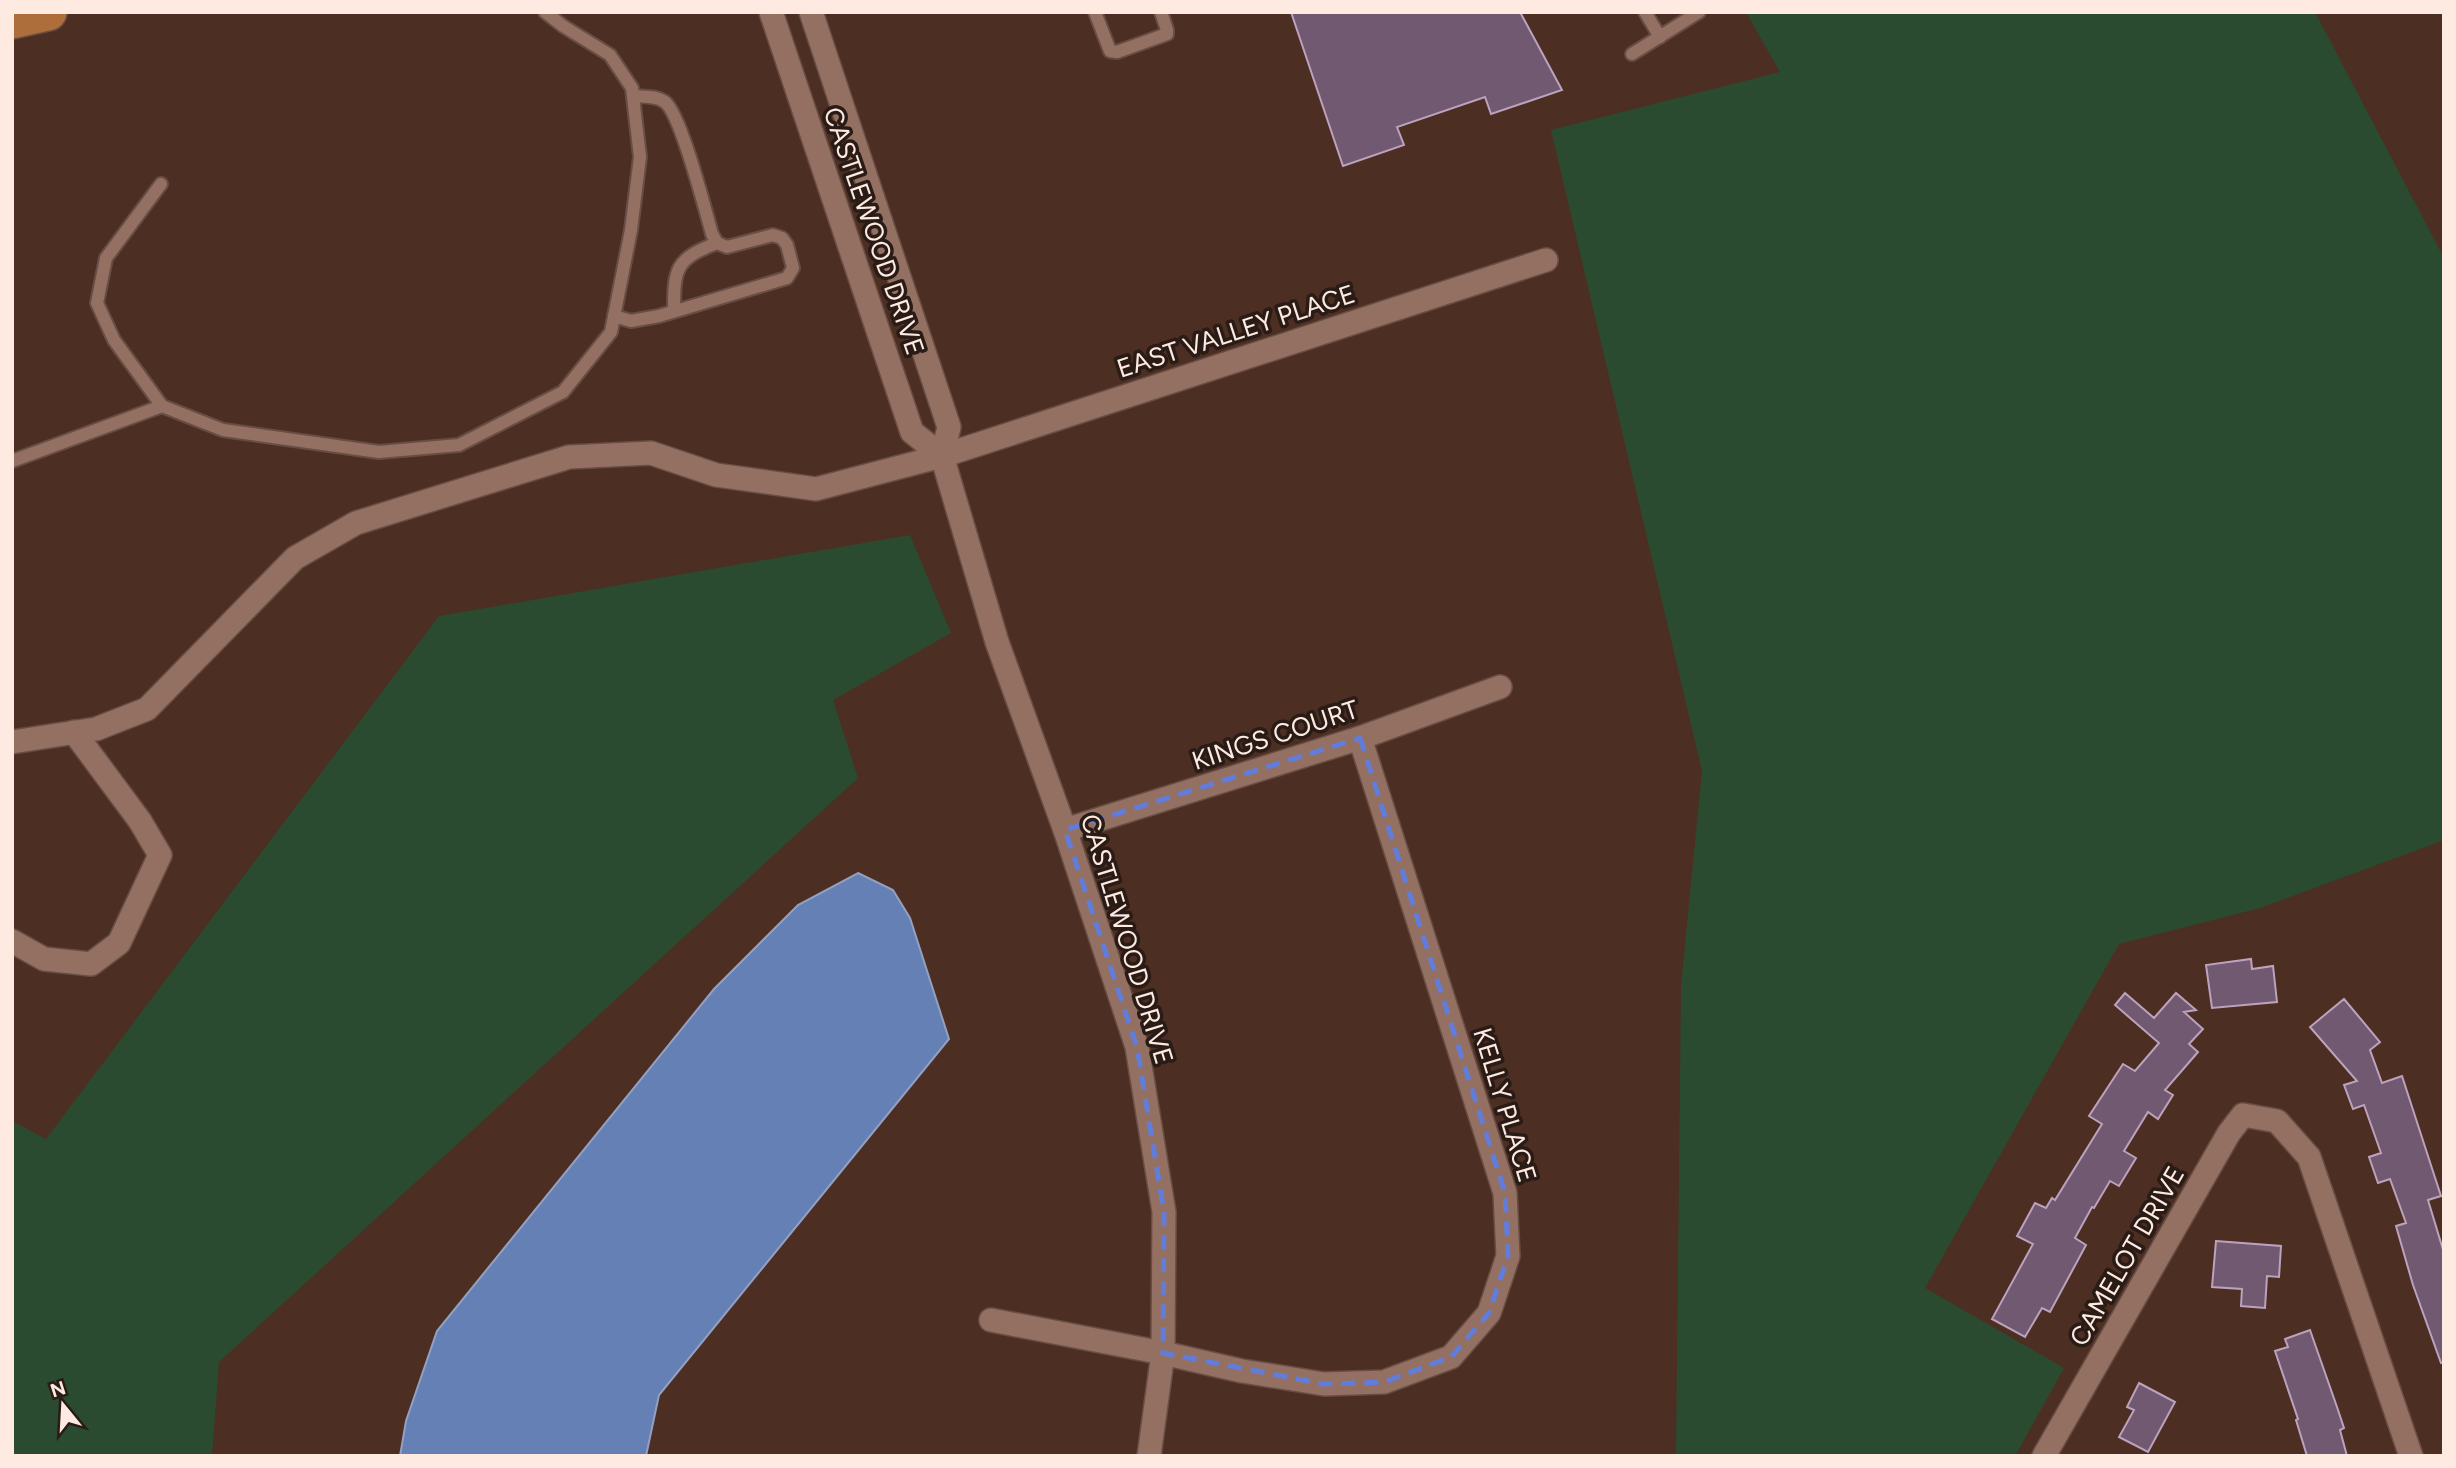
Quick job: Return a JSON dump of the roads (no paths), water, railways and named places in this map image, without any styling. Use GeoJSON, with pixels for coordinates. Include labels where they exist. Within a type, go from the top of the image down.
{"type":"FeatureCollection","features":[{"type":"Feature","properties":{"kind":"main road"},"geometry":{"type":"LineString","coordinates":[[12,20],[48,12]]}},
{"type":"Feature","properties":{"kind":"street","name":"CASTLEWOOD DRIVE"},"geometry":{"type":"LineString","coordinates":[[771,12],[912,432],[942,456]]}},
{"type":"Feature","properties":{"kind":"street","name":"CASTLEWOOD DRIVE"},"geometry":{"type":"LineString","coordinates":[[811,12],[949,427],[942,456],[997,642],[1065,830],[1137,1047],[1164,1212],[1163,1353],[1149,1456]]}},
{"type":"Feature","properties":{"kind":"street","name":"EAST VALLEY PLACE"},"geometry":{"type":"LineString","coordinates":[[12,742],[96,729],[147,709],[295,558],[356,523],[569,457],[651,453],[716,475],[816,489],[942,456],[1546,260]]}},
{"type":"Feature","properties":{"kind":"street","name":"KINGS COURT"},"geometry":{"type":"LineString","coordinates":[[1065,830],[1360,738],[1500,687]]}},
{"type":"Feature","properties":{"kind":"street"},"geometry":{"type":"LineString","coordinates":[[12,941],[44,959],[91,964],[119,943],[160,855],[140,821],[74,732]]}},
{"type":"Feature","properties":{"kind":"street","name":"KELLY PLACE"},"geometry":{"type":"LineString","coordinates":[[991,1320],[1242,1371],[1324,1384],[1384,1382],[1451,1357],[1489,1313],[1508,1256],[1505,1193],[1360,738]]}},
{"type":"Feature","properties":{"kind":"street","name":"CAMELOT DRIVE"},"geometry":{"type":"LineString","coordinates":[[2044,1456],[2229,1133],[2243,1115],[2277,1121],[2309,1157],[2411,1456]]}},
{"type":"Feature","properties":{"kind":"lane"},"geometry":{"type":"LineString","coordinates":[[161,184],[106,258],[97,303],[114,340],[162,406],[223,430],[379,452],[459,445],[563,392],[611,332],[631,230],[640,157],[632,88],[610,55],[545,12]]}},
{"type":"Feature","properties":{"kind":"lane"},"geometry":{"type":"LineString","coordinates":[[1095,12],[1110,51],[1117,52],[1167,34],[1161,12]]}},
{"type":"Feature","properties":{"kind":"lane"},"geometry":{"type":"LineString","coordinates":[[1645,12],[1660,37]]}},
{"type":"Feature","properties":{"kind":"lane"},"geometry":{"type":"LineString","coordinates":[[1632,54],[1699,12]]}},
{"type":"Feature","properties":{"kind":"lane"},"geometry":{"type":"LineString","coordinates":[[614,316],[631,321],[674,311],[787,278],[793,268],[782,238],[773,235],[727,247],[717,243],[672,111],[664,101],[653,97],[633,96]]}},
{"type":"Feature","properties":{"kind":"lane"},"geometry":{"type":"LineString","coordinates":[[674,311],[674,280],[677,269],[684,259],[696,251],[717,243]]}},
{"type":"Feature","properties":{"kind":"lane"},"geometry":{"type":"LineString","coordinates":[[12,461],[162,406]]}},
{"type":"Feature","properties":{"kind":"water"},"geometry":{"type":"Polygon","coordinates":[[[858,873],[893,890],[910,918],[949,1039],[659,1395],[646,1456],[400,1456],[406,1421],[437,1331],[714,989],[798,905],[858,873]]]}}]}
